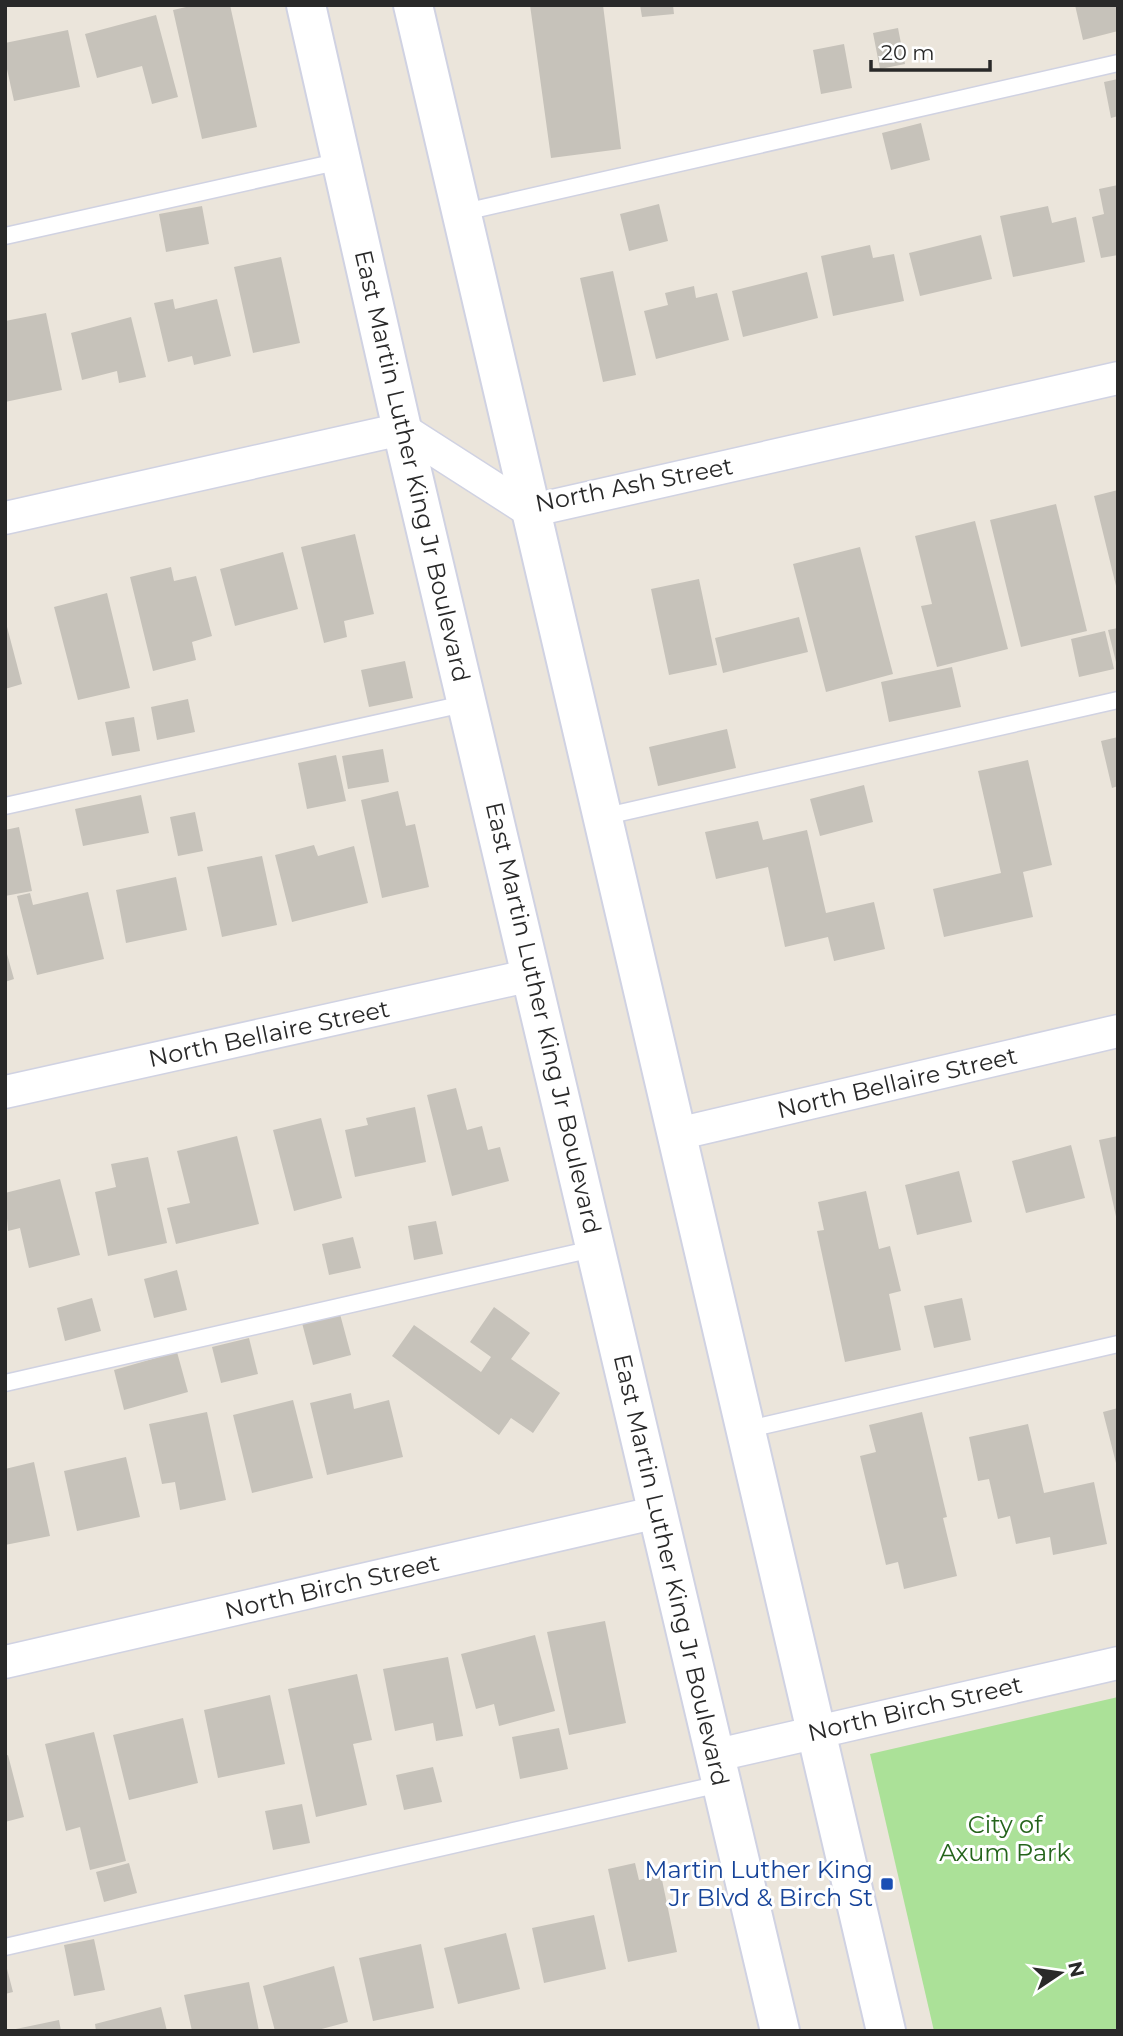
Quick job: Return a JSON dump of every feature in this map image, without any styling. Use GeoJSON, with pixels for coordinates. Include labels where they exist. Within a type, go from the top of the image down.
{"type":"FeatureCollection","features":[{"type":"Feature","properties":{"kind":"main road","name":"East Martin Luther King Jr Boulevard"},"geometry":{"type":"LineString","coordinates":[[306,5],[402,429],[598,1248],[716,1770],[780,2031]]}},
{"type":"Feature","properties":{"kind":"main road"},"geometry":{"type":"LineString","coordinates":[[413,5],[816,1732],[881,2030]]}},
{"type":"Feature","properties":{"kind":"street","name":"North Ash Street"},"geometry":{"type":"LineString","coordinates":[[402,429],[530,511],[1118,378]]}},
{"type":"Feature","properties":{"kind":"street"},"geometry":{"type":"LineString","coordinates":[[5,518],[402,429]]}},
{"type":"Feature","properties":{"kind":"street","name":"North Bellaire Street"},"geometry":{"type":"LineString","coordinates":[[5,1092],[532,975]]}},
{"type":"Feature","properties":{"kind":"street","name":"North Bellaire Street"},"geometry":{"type":"LineString","coordinates":[[677,1134],[1118,1031]]}},
{"type":"Feature","properties":{"kind":"street","name":"North Birch Street"},"geometry":{"type":"LineString","coordinates":[[5,1662],[658,1512]]}},
{"type":"Feature","properties":{"kind":"street","name":"North Birch Street"},"geometry":{"type":"LineString","coordinates":[[716,1770],[816,1732],[1118,1663]]}},
{"type":"Feature","properties":{"kind":"lane"},"geometry":{"type":"LineString","coordinates":[[460,213],[1118,63]]}},
{"type":"Feature","properties":{"kind":"lane"},"geometry":{"type":"LineString","coordinates":[[5,236],[341,161]]}},
{"type":"Feature","properties":{"kind":"lane"},"geometry":{"type":"LineString","coordinates":[[602,817],[1118,700]]}},
{"type":"Feature","properties":{"kind":"lane"},"geometry":{"type":"LineString","coordinates":[[5,806],[468,703]]}},
{"type":"Feature","properties":{"kind":"lane"},"geometry":{"type":"LineString","coordinates":[[5,1383],[598,1248]]}},
{"type":"Feature","properties":{"kind":"lane"},"geometry":{"type":"LineString","coordinates":[[745,1430],[1118,1344]]}},
{"type":"Feature","properties":{"kind":"lane"},"geometry":{"type":"LineString","coordinates":[[5,1947],[716,1770]]}},
{"type":"Feature","properties":{"kind":"green space","name":"City of Axum Park"},"geometry":{"type":"Polygon","coordinates":[[[1118,1697],[1118,2031],[934,2031],[870,1754],[1118,1697]]]}},
{"type":"Feature","properties":{"kind":"building"},"geometry":{"type":"Polygon","coordinates":[[[195,5],[230,5],[257,127],[202,139],[173,10],[195,5]]]}},
{"type":"Feature","properties":{"kind":"building"},"geometry":{"type":"Polygon","coordinates":[[[530,5],[603,5],[621,149],[551,158],[530,5]]]}},
{"type":"Feature","properties":{"kind":"building"},"geometry":{"type":"Polygon","coordinates":[[[640,5],[673,5],[674,14],[642,17],[640,5]]]}},
{"type":"Feature","properties":{"kind":"building"},"geometry":{"type":"Polygon","coordinates":[[[1075,5],[1118,5],[1118,31],[1083,40],[1075,5]]]}},
{"type":"Feature","properties":{"kind":"building"},"geometry":{"type":"Polygon","coordinates":[[[156,15],[178,97],[152,104],[142,66],[97,78],[85,34],[156,15]]]}},
{"type":"Feature","properties":{"kind":"building"},"geometry":{"type":"Polygon","coordinates":[[[898,28],[905,64],[880,69],[873,33],[898,28]]]}},
{"type":"Feature","properties":{"kind":"building"},"geometry":{"type":"Polygon","coordinates":[[[68,30],[80,87],[14,101],[5,60],[5,43],[68,30]]]}},
{"type":"Feature","properties":{"kind":"building"},"geometry":{"type":"Polygon","coordinates":[[[844,44],[852,88],[821,94],[813,50],[844,44]]]}},
{"type":"Feature","properties":{"kind":"building"},"geometry":{"type":"Polygon","coordinates":[[[1118,79],[1118,116],[1111,118],[1104,82],[1118,79]]]}},
{"type":"Feature","properties":{"kind":"building"},"geometry":{"type":"Polygon","coordinates":[[[921,123],[930,160],[891,170],[882,133],[921,123]]]}},
{"type":"Feature","properties":{"kind":"building"},"geometry":{"type":"Polygon","coordinates":[[[1118,185],[1118,255],[1101,258],[1092,217],[1104,214],[1099,189],[1118,185]]]}},
{"type":"Feature","properties":{"kind":"building"},"geometry":{"type":"Polygon","coordinates":[[[659,204],[668,241],[629,251],[620,214],[659,204]]]}},
{"type":"Feature","properties":{"kind":"building"},"geometry":{"type":"Polygon","coordinates":[[[202,206],[209,244],[166,252],[159,214],[202,206]]]}},
{"type":"Feature","properties":{"kind":"building"},"geometry":{"type":"Polygon","coordinates":[[[1048,206],[1052,223],[1076,217],[1085,262],[1013,277],[1000,216],[1048,206]]]}},
{"type":"Feature","properties":{"kind":"building"},"geometry":{"type":"Polygon","coordinates":[[[981,235],[992,279],[920,296],[909,253],[981,235]]]}},
{"type":"Feature","properties":{"kind":"building"},"geometry":{"type":"Polygon","coordinates":[[[870,245],[873,258],[894,254],[904,301],[833,316],[821,256],[870,245]]]}},
{"type":"Feature","properties":{"kind":"building"},"geometry":{"type":"Polygon","coordinates":[[[281,257],[300,343],[253,353],[234,267],[281,257]]]}},
{"type":"Feature","properties":{"kind":"building"},"geometry":{"type":"Polygon","coordinates":[[[613,271],[636,375],[603,382],[580,278],[613,271]]]}},
{"type":"Feature","properties":{"kind":"building"},"geometry":{"type":"Polygon","coordinates":[[[807,272],[818,318],[743,337],[732,291],[807,272]]]}},
{"type":"Feature","properties":{"kind":"building"},"geometry":{"type":"Polygon","coordinates":[[[694,286],[696,298],[717,293],[729,340],[656,359],[644,311],[668,305],[665,293],[694,286]]]}},
{"type":"Feature","properties":{"kind":"building"},"geometry":{"type":"Polygon","coordinates":[[[173,299],[175,309],[217,299],[231,356],[194,365],[192,356],[168,362],[154,303],[173,299]]]}},
{"type":"Feature","properties":{"kind":"building"},"geometry":{"type":"Polygon","coordinates":[[[46,313],[62,390],[5,402],[5,321],[46,313]]]}},
{"type":"Feature","properties":{"kind":"building"},"geometry":{"type":"Polygon","coordinates":[[[131,317],[146,377],[119,383],[117,371],[82,380],[71,333],[131,317]]]}},
{"type":"Feature","properties":{"kind":"building"},"geometry":{"type":"Polygon","coordinates":[[[1118,490],[1118,590],[1117,590],[1094,496],[1118,490]]]}},
{"type":"Feature","properties":{"kind":"building"},"geometry":{"type":"Polygon","coordinates":[[[1056,504],[1087,631],[1021,647],[990,520],[1056,504]]]}},
{"type":"Feature","properties":{"kind":"building"},"geometry":{"type":"Polygon","coordinates":[[[975,521],[1008,649],[937,667],[921,606],[932,604],[915,536],[975,521]]]}},
{"type":"Feature","properties":{"kind":"building"},"geometry":{"type":"Polygon","coordinates":[[[355,534],[374,614],[344,621],[347,637],[324,643],[301,547],[355,534]]]}},
{"type":"Feature","properties":{"kind":"building"},"geometry":{"type":"Polygon","coordinates":[[[860,547],[893,674],[826,692],[793,564],[860,547]]]}},
{"type":"Feature","properties":{"kind":"building"},"geometry":{"type":"Polygon","coordinates":[[[283,552],[298,609],[235,626],[220,569],[283,552]]]}},
{"type":"Feature","properties":{"kind":"building"},"geometry":{"type":"Polygon","coordinates":[[[171,567],[174,581],[196,576],[212,636],[192,642],[196,660],[153,671],[130,577],[171,567]]]}},
{"type":"Feature","properties":{"kind":"building"},"geometry":{"type":"Polygon","coordinates":[[[699,579],[717,665],[669,675],[651,589],[699,579]]]}},
{"type":"Feature","properties":{"kind":"building"},"geometry":{"type":"Polygon","coordinates":[[[107,593],[130,688],[78,700],[54,607],[107,593]]]}},
{"type":"Feature","properties":{"kind":"building"},"geometry":{"type":"Polygon","coordinates":[[[799,617],[808,652],[723,673],[715,638],[799,617]]]}},
{"type":"Feature","properties":{"kind":"building"},"geometry":{"type":"Polygon","coordinates":[[[5,624],[22,684],[5,689],[5,624]]]}},
{"type":"Feature","properties":{"kind":"building"},"geometry":{"type":"Polygon","coordinates":[[[1118,628],[1118,666],[1117,666],[1108,630],[1118,628]]]}},
{"type":"Feature","properties":{"kind":"building"},"geometry":{"type":"Polygon","coordinates":[[[1105,631],[1114,669],[1079,677],[1071,639],[1105,631]]]}},
{"type":"Feature","properties":{"kind":"building"},"geometry":{"type":"Polygon","coordinates":[[[405,661],[413,698],[369,707],[361,670],[405,661]]]}},
{"type":"Feature","properties":{"kind":"building"},"geometry":{"type":"Polygon","coordinates":[[[952,667],[961,707],[889,722],[881,682],[952,667]]]}},
{"type":"Feature","properties":{"kind":"building"},"geometry":{"type":"Polygon","coordinates":[[[188,699],[195,732],[157,740],[151,707],[188,699]]]}},
{"type":"Feature","properties":{"kind":"building"},"geometry":{"type":"Polygon","coordinates":[[[134,717],[140,751],[112,756],[105,722],[134,717]]]}},
{"type":"Feature","properties":{"kind":"building"},"geometry":{"type":"Polygon","coordinates":[[[727,729],[736,768],[658,786],[649,747],[727,729]]]}},
{"type":"Feature","properties":{"kind":"building"},"geometry":{"type":"Polygon","coordinates":[[[1118,737],[1118,786],[1112,788],[1101,741],[1118,737]]]}},
{"type":"Feature","properties":{"kind":"building"},"geometry":{"type":"Polygon","coordinates":[[[383,749],[389,782],[348,789],[342,756],[383,749]]]}},
{"type":"Feature","properties":{"kind":"building"},"geometry":{"type":"Polygon","coordinates":[[[336,755],[346,801],[307,809],[298,763],[336,755]]]}},
{"type":"Feature","properties":{"kind":"building"},"geometry":{"type":"Polygon","coordinates":[[[1028,760],[1052,865],[1023,872],[1033,917],[944,937],[933,889],[1001,873],[978,771],[1028,760]]]}},
{"type":"Feature","properties":{"kind":"building"},"geometry":{"type":"Polygon","coordinates":[[[864,785],[873,822],[820,836],[810,799],[864,785]]]}},
{"type":"Feature","properties":{"kind":"building"},"geometry":{"type":"Polygon","coordinates":[[[398,791],[406,826],[415,824],[429,887],[382,898],[361,800],[398,791]]]}},
{"type":"Feature","properties":{"kind":"building"},"geometry":{"type":"Polygon","coordinates":[[[141,795],[149,833],[83,846],[75,809],[141,795]]]}},
{"type":"Feature","properties":{"kind":"building"},"geometry":{"type":"Polygon","coordinates":[[[195,812],[203,851],[178,856],[170,817],[195,812]]]}},
{"type":"Feature","properties":{"kind":"building"},"geometry":{"type":"Polygon","coordinates":[[[758,821],[763,840],[807,830],[826,913],[874,902],[885,949],[834,961],[828,937],[785,947],[768,867],[716,879],[705,832],[758,821]]]}},
{"type":"Feature","properties":{"kind":"building"},"geometry":{"type":"Polygon","coordinates":[[[19,827],[32,891],[5,896],[5,830],[19,827]]]}},
{"type":"Feature","properties":{"kind":"building"},"geometry":{"type":"Polygon","coordinates":[[[314,845],[318,856],[354,846],[368,903],[292,922],[275,855],[314,845]]]}},
{"type":"Feature","properties":{"kind":"building"},"geometry":{"type":"Polygon","coordinates":[[[262,856],[277,925],[222,937],[207,867],[262,856]]]}},
{"type":"Feature","properties":{"kind":"building"},"geometry":{"type":"Polygon","coordinates":[[[176,877],[187,930],[126,943],[116,890],[176,877]]]}},
{"type":"Feature","properties":{"kind":"building"},"geometry":{"type":"Polygon","coordinates":[[[88,892],[104,959],[37,975],[17,896],[30,893],[33,905],[88,892]]]}},
{"type":"Feature","properties":{"kind":"building"},"geometry":{"type":"Polygon","coordinates":[[[5,947],[14,979],[5,982],[5,947]]]}},
{"type":"Feature","properties":{"kind":"building"},"geometry":{"type":"Polygon","coordinates":[[[456,1088],[467,1130],[482,1126],[488,1150],[500,1147],[509,1181],[452,1196],[427,1095],[456,1088]]]}},
{"type":"Feature","properties":{"kind":"building"},"geometry":{"type":"Polygon","coordinates":[[[415,1107],[426,1162],[355,1177],[345,1130],[368,1125],[366,1118],[415,1107]]]}},
{"type":"Feature","properties":{"kind":"building"},"geometry":{"type":"Polygon","coordinates":[[[321,1118],[342,1198],[294,1211],[273,1130],[321,1118]]]}},
{"type":"Feature","properties":{"kind":"building"},"geometry":{"type":"Polygon","coordinates":[[[237,1136],[259,1224],[176,1244],[167,1208],[190,1203],[177,1151],[237,1136]]]}},
{"type":"Feature","properties":{"kind":"building"},"geometry":{"type":"Polygon","coordinates":[[[1118,1136],[1118,1221],[1117,1221],[1099,1140],[1118,1136]]]}},
{"type":"Feature","properties":{"kind":"building"},"geometry":{"type":"Polygon","coordinates":[[[1071,1145],[1085,1198],[1026,1213],[1012,1161],[1071,1145]]]}},
{"type":"Feature","properties":{"kind":"building"},"geometry":{"type":"Polygon","coordinates":[[[148,1157],[167,1243],[108,1256],[95,1192],[116,1187],[111,1164],[148,1157]]]}},
{"type":"Feature","properties":{"kind":"building"},"geometry":{"type":"Polygon","coordinates":[[[959,1171],[972,1222],[917,1235],[905,1185],[959,1171]]]}},
{"type":"Feature","properties":{"kind":"building"},"geometry":{"type":"Polygon","coordinates":[[[60,1179],[80,1255],[29,1268],[20,1228],[8,1231],[5,1193],[60,1179]]]}},
{"type":"Feature","properties":{"kind":"building"},"geometry":{"type":"Polygon","coordinates":[[[866,1191],[879,1249],[890,1246],[901,1291],[889,1294],[901,1350],[845,1362],[817,1231],[824,1230],[818,1202],[866,1191]]]}},
{"type":"Feature","properties":{"kind":"building"},"geometry":{"type":"Polygon","coordinates":[[[436,1221],[443,1254],[414,1260],[408,1226],[436,1221]]]}},
{"type":"Feature","properties":{"kind":"building"},"geometry":{"type":"Polygon","coordinates":[[[353,1237],[361,1268],[329,1275],[322,1244],[353,1237]]]}},
{"type":"Feature","properties":{"kind":"building"},"geometry":{"type":"Polygon","coordinates":[[[177,1270],[187,1310],[154,1318],[144,1279],[177,1270]]]}},
{"type":"Feature","properties":{"kind":"building"},"geometry":{"type":"Polygon","coordinates":[[[92,1298],[101,1331],[65,1341],[57,1308],[92,1298]]]}},
{"type":"Feature","properties":{"kind":"building"},"geometry":{"type":"Polygon","coordinates":[[[962,1298],[971,1340],[934,1348],[924,1306],[962,1298]]]}},
{"type":"Feature","properties":{"kind":"building"},"geometry":{"type":"Polygon","coordinates":[[[494,1307],[530,1333],[511,1359],[560,1393],[533,1433],[511,1418],[499,1435],[392,1356],[414,1325],[481,1372],[491,1357],[470,1342],[494,1307]]]}},
{"type":"Feature","properties":{"kind":"building"},"geometry":{"type":"Polygon","coordinates":[[[340,1314],[351,1355],[313,1365],[302,1323],[340,1314]]]}},
{"type":"Feature","properties":{"kind":"building"},"geometry":{"type":"Polygon","coordinates":[[[249,1338],[258,1374],[221,1383],[212,1347],[249,1338]]]}},
{"type":"Feature","properties":{"kind":"building"},"geometry":{"type":"Polygon","coordinates":[[[177,1352],[188,1392],[124,1410],[114,1370],[177,1352]]]}},
{"type":"Feature","properties":{"kind":"building"},"geometry":{"type":"Polygon","coordinates":[[[351,1393],[354,1409],[389,1400],[403,1457],[327,1475],[310,1403],[351,1393]]]}},
{"type":"Feature","properties":{"kind":"building"},"geometry":{"type":"Polygon","coordinates":[[[293,1400],[313,1478],[252,1493],[233,1415],[293,1400]]]}},
{"type":"Feature","properties":{"kind":"building"},"geometry":{"type":"Polygon","coordinates":[[[1118,1408],[1118,1467],[1117,1467],[1103,1412],[1118,1408]]]}},
{"type":"Feature","properties":{"kind":"building"},"geometry":{"type":"Polygon","coordinates":[[[207,1412],[226,1500],[180,1510],[175,1482],[162,1484],[149,1424],[207,1412]]]}},
{"type":"Feature","properties":{"kind":"building"},"geometry":{"type":"Polygon","coordinates":[[[922,1412],[947,1517],[943,1518],[957,1576],[904,1589],[898,1562],[886,1565],[860,1456],[876,1452],[869,1425],[922,1412]]]}},
{"type":"Feature","properties":{"kind":"building"},"geometry":{"type":"Polygon","coordinates":[[[1028,1424],[1044,1493],[1094,1482],[1107,1544],[1053,1555],[1050,1537],[1016,1544],[1010,1516],[998,1519],[989,1479],[978,1481],[969,1437],[1028,1424]]]}},
{"type":"Feature","properties":{"kind":"building"},"geometry":{"type":"Polygon","coordinates":[[[126,1457],[140,1517],[77,1531],[64,1471],[126,1457]]]}},
{"type":"Feature","properties":{"kind":"building"},"geometry":{"type":"Polygon","coordinates":[[[34,1462],[50,1536],[5,1545],[5,1469],[34,1462]]]}},
{"type":"Feature","properties":{"kind":"building"},"geometry":{"type":"Polygon","coordinates":[[[605,1621],[626,1723],[569,1735],[547,1632],[605,1621]]]}},
{"type":"Feature","properties":{"kind":"building"},"geometry":{"type":"Polygon","coordinates":[[[535,1635],[555,1711],[499,1726],[494,1704],[476,1709],[461,1654],[535,1635]]]}},
{"type":"Feature","properties":{"kind":"building"},"geometry":{"type":"Polygon","coordinates":[[[448,1657],[463,1736],[436,1741],[433,1723],[395,1731],[383,1669],[448,1657]]]}},
{"type":"Feature","properties":{"kind":"building"},"geometry":{"type":"Polygon","coordinates":[[[357,1674],[372,1740],[353,1744],[367,1805],[316,1817],[288,1689],[357,1674]]]}},
{"type":"Feature","properties":{"kind":"building"},"geometry":{"type":"Polygon","coordinates":[[[270,1695],[285,1764],[218,1778],[204,1710],[270,1695]]]}},
{"type":"Feature","properties":{"kind":"building"},"geometry":{"type":"Polygon","coordinates":[[[183,1718],[198,1783],[129,1800],[113,1735],[183,1718]]]}},
{"type":"Feature","properties":{"kind":"building"},"geometry":{"type":"Polygon","coordinates":[[[559,1728],[568,1769],[520,1779],[512,1737],[559,1728]]]}},
{"type":"Feature","properties":{"kind":"building"},"geometry":{"type":"Polygon","coordinates":[[[94,1732],[126,1861],[90,1870],[80,1827],[66,1831],[45,1744],[94,1732]]]}},
{"type":"Feature","properties":{"kind":"building"},"geometry":{"type":"Polygon","coordinates":[[[8,1755],[24,1817],[5,1822],[5,1756],[8,1755]]]}},
{"type":"Feature","properties":{"kind":"building"},"geometry":{"type":"Polygon","coordinates":[[[433,1767],[442,1802],[404,1810],[396,1775],[433,1767]]]}},
{"type":"Feature","properties":{"kind":"building"},"geometry":{"type":"Polygon","coordinates":[[[302,1804],[310,1843],[273,1850],[265,1811],[302,1804]]]}},
{"type":"Feature","properties":{"kind":"building"},"geometry":{"type":"Polygon","coordinates":[[[129,1863],[137,1893],[104,1902],[96,1872],[129,1863]]]}},
{"type":"Feature","properties":{"kind":"building"},"geometry":{"type":"Polygon","coordinates":[[[635,1863],[639,1880],[661,1875],[677,1952],[628,1962],[608,1869],[635,1863]]]}},
{"type":"Feature","properties":{"kind":"building"},"geometry":{"type":"Polygon","coordinates":[[[594,1915],[606,1969],[544,1983],[532,1928],[594,1915]]]}},
{"type":"Feature","properties":{"kind":"building"},"geometry":{"type":"Polygon","coordinates":[[[506,1933],[520,1989],[458,2004],[444,1948],[506,1933]]]}},
{"type":"Feature","properties":{"kind":"building"},"geometry":{"type":"Polygon","coordinates":[[[94,1939],[105,1990],[74,1996],[64,1945],[94,1939]]]}},
{"type":"Feature","properties":{"kind":"building"},"geometry":{"type":"Polygon","coordinates":[[[421,1944],[434,2008],[373,2021],[359,1958],[421,1944]]]}},
{"type":"Feature","properties":{"kind":"building"},"geometry":{"type":"Polygon","coordinates":[[[5,1961],[13,1992],[5,1994],[5,1961]]]}},
{"type":"Feature","properties":{"kind":"building"},"geometry":{"type":"Polygon","coordinates":[[[334,1966],[348,2022],[314,2031],[275,2031],[263,1986],[334,1966]]]}},
{"type":"Feature","properties":{"kind":"building"},"geometry":{"type":"Polygon","coordinates":[[[249,1982],[259,2031],[192,2031],[184,1995],[249,1982]]]}},
{"type":"Feature","properties":{"kind":"building"},"geometry":{"type":"Polygon","coordinates":[[[161,2007],[167,2031],[96,2031],[95,2024],[161,2007]]]}},
{"type":"Feature","properties":{"kind":"building"},"geometry":{"type":"Polygon","coordinates":[[[59,2020],[61,2031],[11,2030],[59,2020]]]}},
{"type":"Feature","properties":{"kind":"place","name":"Martin Luther King Jr Blvd & Birch St"},"geometry":{"type":"Point","coordinates":[887,1884]}}]}
